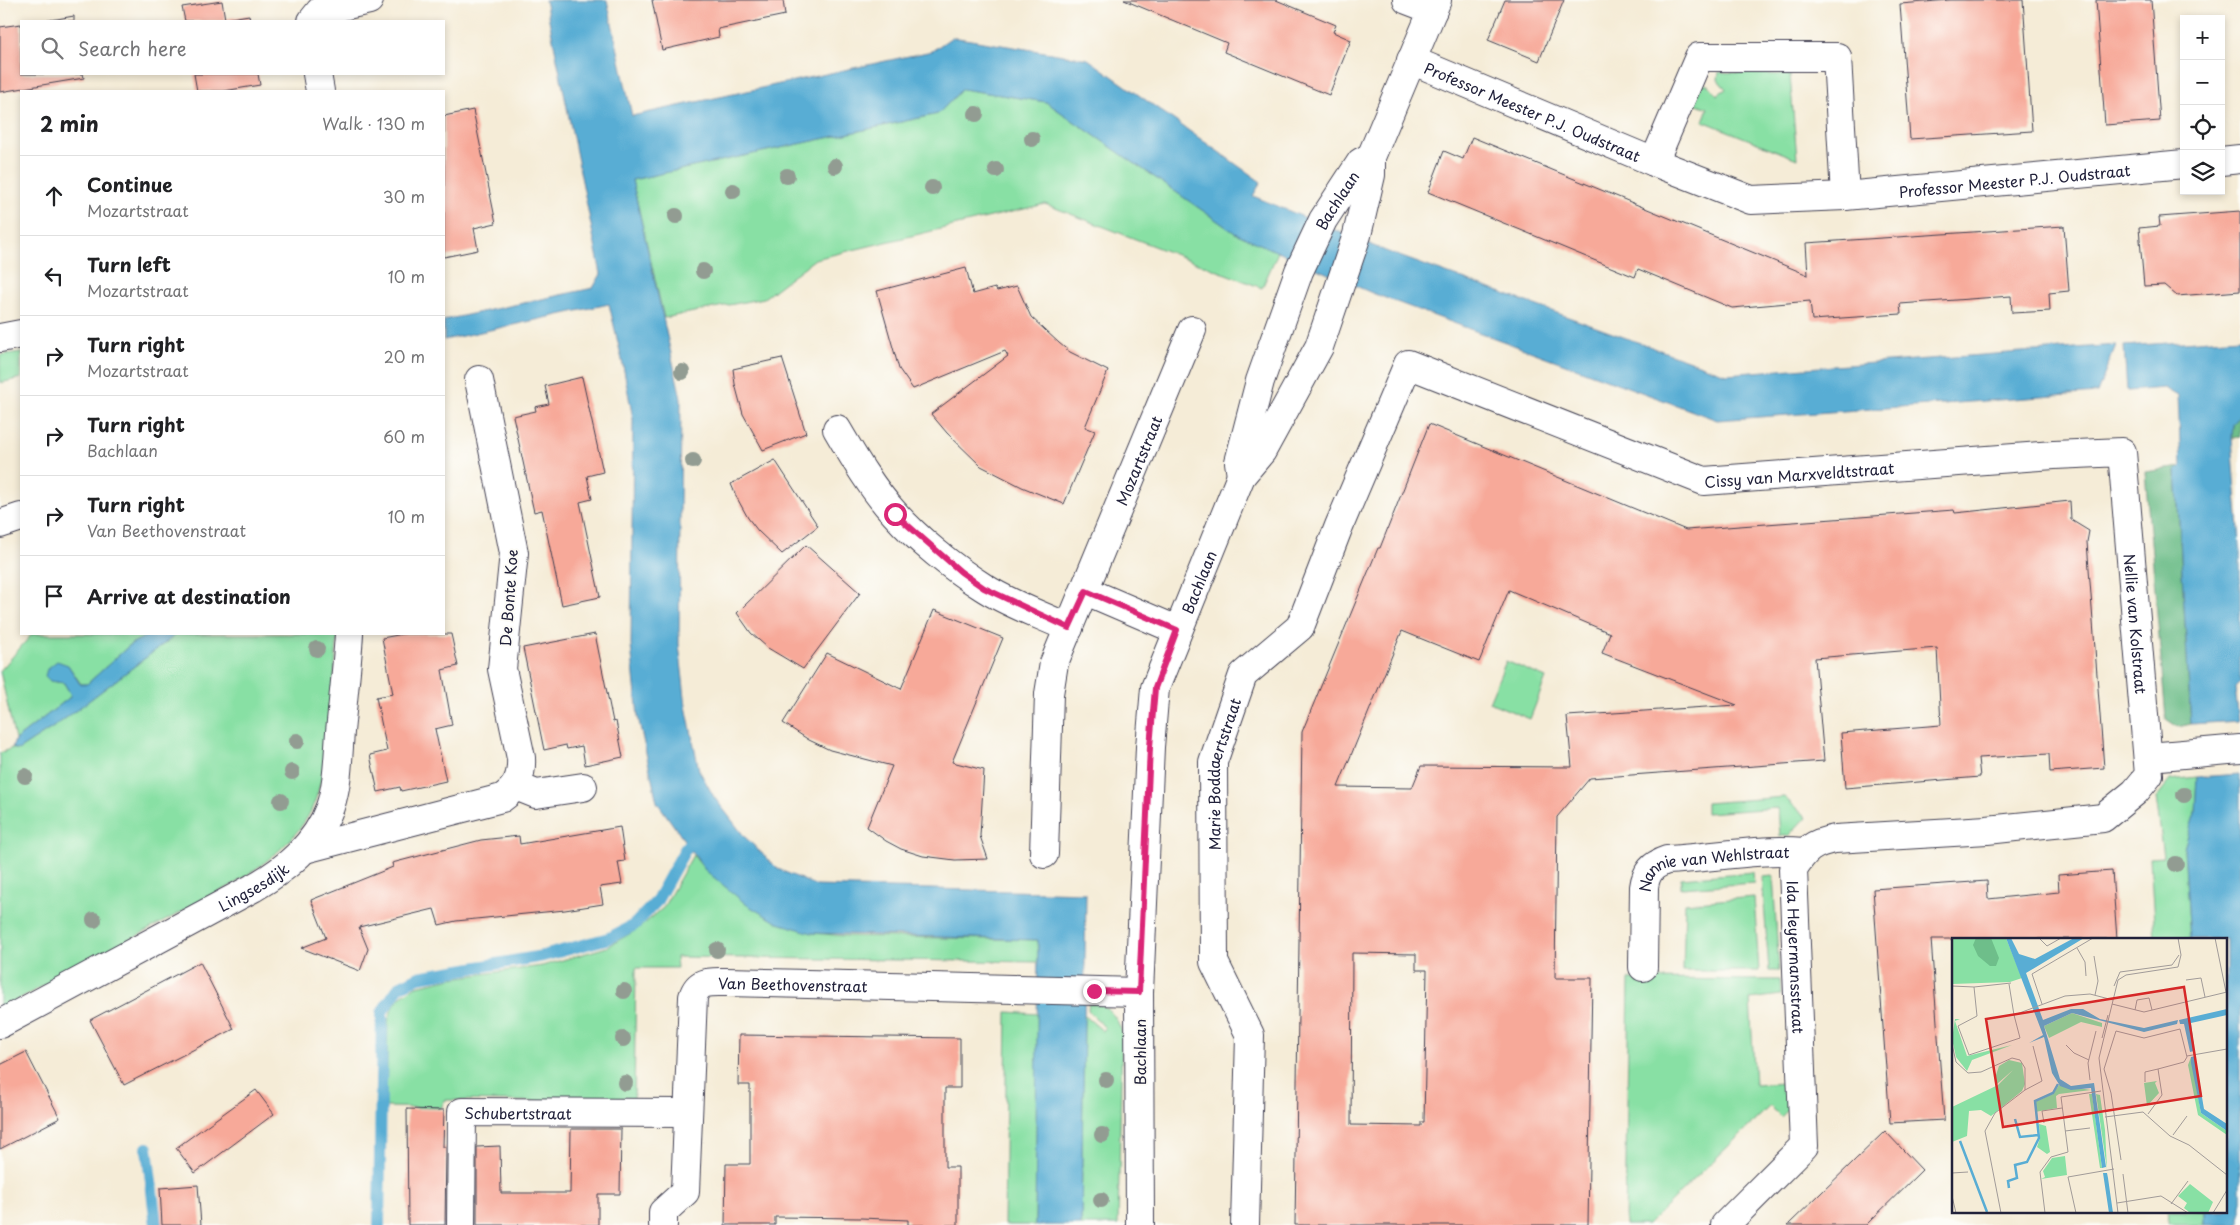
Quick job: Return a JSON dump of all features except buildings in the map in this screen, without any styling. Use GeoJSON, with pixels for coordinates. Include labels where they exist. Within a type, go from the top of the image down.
{"type":"FeatureCollection","features":[{"type":"Feature","properties":{"kind":"street"},"geometry":{"type":"LineString","coordinates":[[317,11],[370,0]]}},
{"type":"Feature","properties":{"kind":"street"},"geometry":{"type":"LineString","coordinates":[[1408,0],[1435,5]]}},
{"type":"Feature","properties":{"kind":"street","name":"Bachlaan"},"geometry":{"type":"LineString","coordinates":[[1140,1225],[1139,992],[1150,747],[1155,688],[1240,476],[1262,451],[1319,347],[1357,235],[1371,175],[1371,157],[1435,5]]}},
{"type":"Feature","properties":{"kind":"street","name":"Professor Meester P.J. Oudstraat"},"geometry":{"type":"LineString","coordinates":[[1654,162],[1699,57],[1837,57],[1845,196]]}},
{"type":"Feature","properties":{"kind":"street","name":"Professor Meester P.J. Oudstraat"},"geometry":{"type":"LineString","coordinates":[[1411,60],[1654,162],[1751,200],[1845,196],[2180,164]]}},
{"type":"Feature","properties":{"kind":"street"},"geometry":{"type":"LineString","coordinates":[[317,75],[320,90]]}},
{"type":"Feature","properties":{"kind":"street","name":"Bachlaan"},"geometry":{"type":"LineString","coordinates":[[1240,476],[1239,462],[1260,381],[1299,271],[1323,220],[1361,162],[1371,157]]}},
{"type":"Feature","properties":{"kind":"street"},"geometry":{"type":"LineString","coordinates":[[2225,161],[2240,159]]}},
{"type":"Feature","properties":{"kind":"street","name":"Mozartstraat"},"geometry":{"type":"LineString","coordinates":[[1044,854],[1049,694],[1054,663],[1086,591],[1192,330]]}},
{"type":"Feature","properties":{"kind":"street"},"geometry":{"type":"LineString","coordinates":[[0,338],[20,334]]}},
{"type":"Feature","properties":{"kind":"street","name":"Cissy van Marxveldtstraat"},"geometry":{"type":"LineString","coordinates":[[1408,364],[1704,481],[2034,456],[2122,452]]}},
{"type":"Feature","properties":{"kind":"street","name":"Marie Boddaertstraat"},"geometry":{"type":"LineString","coordinates":[[1246,1225],[1250,1035],[1214,962],[1213,762],[1243,674],[1300,627],[1339,526],[1408,364]]}},
{"type":"Feature","properties":{"kind":"street","name":"De Bonte Koe"},"geometry":{"type":"LineString","coordinates":[[479,380],[514,553],[502,669],[521,758],[522,770],[516,786]]}},
{"type":"Feature","properties":{"kind":"street"},"geometry":{"type":"LineString","coordinates":[[837,429],[876,491],[895,514],[916,534],[961,572],[984,588],[1069,628]]}},
{"type":"Feature","properties":{"kind":"street","name":"Nellie van Kolstraat"},"geometry":{"type":"LineString","coordinates":[[1804,852],[1819,842],[1835,839],[1987,830],[2103,818],[2135,792],[2149,775],[2122,452]]}},
{"type":"Feature","properties":{"kind":"street"},"geometry":{"type":"LineString","coordinates":[[0,524],[20,517]]}},
{"type":"Feature","properties":{"kind":"street"},"geometry":{"type":"LineString","coordinates":[[1086,591],[1177,630]]}},
{"type":"Feature","properties":{"kind":"street","name":"Lingsesdijk"},"geometry":{"type":"LineString","coordinates":[[0,1024],[280,873],[305,849],[322,824],[330,807],[337,773],[349,635]]}},
{"type":"Feature","properties":{"kind":"street"},"geometry":{"type":"LineString","coordinates":[[2149,757],[2240,750]]}},
{"type":"Feature","properties":{"kind":"street"},"geometry":{"type":"LineString","coordinates":[[305,849],[502,798],[516,786],[536,794],[583,787]]}},
{"type":"Feature","properties":{"kind":"street","name":"Nannie van Wehlstraat"},"geometry":{"type":"LineString","coordinates":[[1643,967],[1644,887],[1646,877],[1656,864],[1667,860],[1756,852],[1783,850],[1804,852]]}},
{"type":"Feature","properties":{"kind":"street","name":"Ida Heyermansstraat"},"geometry":{"type":"LineString","coordinates":[[1725,1225],[1804,1146],[1793,869],[1804,852]]}},
{"type":"Feature","properties":{"kind":"street","name":"Van Beethovenstraat"},"geometry":{"type":"LineString","coordinates":[[663,1225],[663,1212],[685,1192],[693,997],[697,987],[702,983],[1139,992]]}},
{"type":"Feature","properties":{"kind":"street","name":"Schubertstraat"},"geometry":{"type":"LineString","coordinates":[[461,1225],[462,1112],[688,1113]]}},
{"type":"Feature","properties":{"kind":"green space"},"geometry":{"type":"Polygon","coordinates":[[[1719,72],[1790,75],[1797,159],[1703,121],[1708,108],[1694,103],[1702,83],[1710,86],[1717,95],[1726,89],[1718,80],[1719,72]]]}},
{"type":"Feature","properties":{"kind":"green space"},"geometry":{"type":"Polygon","coordinates":[[[962,89],[1046,102],[1235,233],[1278,252],[1262,288],[1045,204],[815,259],[764,298],[664,318],[632,180],[938,114],[962,89]]]}},
{"type":"Feature","properties":{"kind":"green space"},"geometry":{"type":"Polygon","coordinates":[[[20,352],[20,378],[0,383],[0,355],[20,352]]]}},
{"type":"Feature","properties":{"kind":"green space"},"geometry":{"type":"Polygon","coordinates":[[[2240,416],[2240,437],[2232,438],[2233,423],[2240,416]]]}},
{"type":"Feature","properties":{"kind":"green space"},"geometry":{"type":"Polygon","coordinates":[[[2181,467],[2176,471],[2191,724],[2178,727],[2166,719],[2145,472],[2181,467]]]}},
{"type":"Feature","properties":{"kind":"green space"},"geometry":{"type":"Polygon","coordinates":[[[31,635],[148,635],[131,644],[87,684],[81,684],[68,665],[50,681],[64,683],[71,695],[69,698],[15,740],[0,671],[31,635]]]}},
{"type":"Feature","properties":{"kind":"green space"},"geometry":{"type":"Polygon","coordinates":[[[176,635],[338,635],[326,756],[321,781],[315,802],[307,818],[292,838],[265,862],[234,884],[0,1009],[0,753],[12,748],[18,750],[58,724],[176,635]]]}},
{"type":"Feature","properties":{"kind":"green space"},"geometry":{"type":"Polygon","coordinates":[[[1506,661],[1546,678],[1530,719],[1489,702],[1506,661]]]}},
{"type":"Feature","properties":{"kind":"green space"},"geometry":{"type":"Polygon","coordinates":[[[2197,777],[2195,813],[2184,848],[2190,938],[2155,938],[2150,858],[2164,857],[2156,798],[2170,780],[2197,777]]]}},
{"type":"Feature","properties":{"kind":"green space"},"geometry":{"type":"Polygon","coordinates":[[[1784,797],[1806,817],[1788,836],[1780,836],[1778,808],[1706,813],[1706,803],[1784,797]]]}},
{"type":"Feature","properties":{"kind":"green space"},"geometry":{"type":"Polygon","coordinates":[[[693,855],[705,870],[812,933],[846,936],[1038,940],[1038,962],[676,957],[677,968],[636,968],[634,1103],[445,1100],[441,1108],[386,1107],[388,1022],[392,1008],[401,996],[416,986],[452,978],[542,966],[607,947],[638,929],[663,908],[693,855]]]}},
{"type":"Feature","properties":{"kind":"green space"},"geometry":{"type":"Polygon","coordinates":[[[1753,872],[1754,883],[1681,888],[1681,878],[1753,872]]]}},
{"type":"Feature","properties":{"kind":"green space"},"geometry":{"type":"Polygon","coordinates":[[[1773,876],[1779,971],[1769,971],[1762,877],[1773,876]]]}},
{"type":"Feature","properties":{"kind":"green space"},"geometry":{"type":"Polygon","coordinates":[[[1754,897],[1759,971],[1683,971],[1685,903],[1754,897]]]}},
{"type":"Feature","properties":{"kind":"green space"},"geometry":{"type":"Polygon","coordinates":[[[1629,979],[1780,980],[1781,995],[1750,999],[1755,1085],[1784,1083],[1788,1085],[1790,1108],[1781,1117],[1770,1106],[1647,1225],[1625,1225],[1629,979]]]}},
{"type":"Feature","properties":{"kind":"green space"},"geometry":{"type":"Polygon","coordinates":[[[1089,1000],[1101,1005],[1110,1012],[1117,1020],[1122,1032],[1118,1225],[1081,1225],[1084,1015],[1103,1031],[1105,1028],[1088,1010],[1089,1000]]]}},
{"type":"Feature","properties":{"kind":"green space"},"geometry":{"type":"Polygon","coordinates":[[[1007,1012],[1038,1014],[1035,1225],[1004,1225],[1007,1012]]]}},
{"type":"Feature","properties":{"kind":"green space"},"geometry":{"type":"Polygon","coordinates":[[[2169,1212],[2205,1212],[2205,1225],[2168,1225],[2169,1212]]]}},
{"type":"Feature","properties":{"kind":"water"},"geometry":{"type":"Polygon","coordinates":[[[545,0],[607,0],[632,116],[932,51],[952,37],[1088,59],[1261,182],[1253,196],[1388,252],[1726,374],[2116,345],[2097,393],[1717,420],[1372,293],[1278,252],[1235,233],[1046,102],[962,89],[938,114],[632,180],[681,398],[679,644],[686,706],[699,770],[714,797],[744,836],[778,869],[817,886],[1086,893],[1081,1225],[1035,1225],[1038,940],[812,933],[778,923],[747,905],[705,870],[657,802],[638,717],[631,645],[633,419],[609,304],[445,340],[445,320],[593,288],[601,274],[545,0]]]}},
{"type":"Feature","properties":{"kind":"water"},"geometry":{"type":"Polygon","coordinates":[[[2240,338],[2240,416],[2233,424],[2232,438],[2240,545],[2240,683],[2235,688],[2239,721],[2191,724],[2176,470],[2181,467],[2178,396],[2164,388],[2127,391],[2124,346],[2240,338]]]}},
{"type":"Feature","properties":{"kind":"water"},"geometry":{"type":"Polygon","coordinates":[[[148,635],[176,635],[58,724],[18,750],[12,748],[15,740],[71,695],[64,683],[50,681],[45,676],[47,669],[57,661],[68,665],[80,684],[87,684],[131,644],[148,635]]]}},
{"type":"Feature","properties":{"kind":"water"},"geometry":{"type":"Polygon","coordinates":[[[2240,774],[2240,1225],[2205,1225],[2205,1212],[2228,1212],[2228,938],[2190,938],[2184,848],[2195,813],[2197,777],[2240,774]]]}},
{"type":"Feature","properties":{"kind":"waterway"},"geometry":{"type":"LineString","coordinates":[[379,1225],[382,1012],[399,987],[419,977],[543,956],[609,938],[634,925],[656,902],[687,846]]}},
{"type":"Feature","properties":{"kind":"waterway"},"geometry":{"type":"LineString","coordinates":[[147,1148],[156,1225]]}},
{"type":"Feature","properties":{"kind":"route"},"geometry":{"type":"LineString","coordinates":[[895,514],[961,572],[984,588],[1069,628],[1086,591],[1177,630],[1155,688],[1150,747],[1139,992],[1094,991]]}}]}
